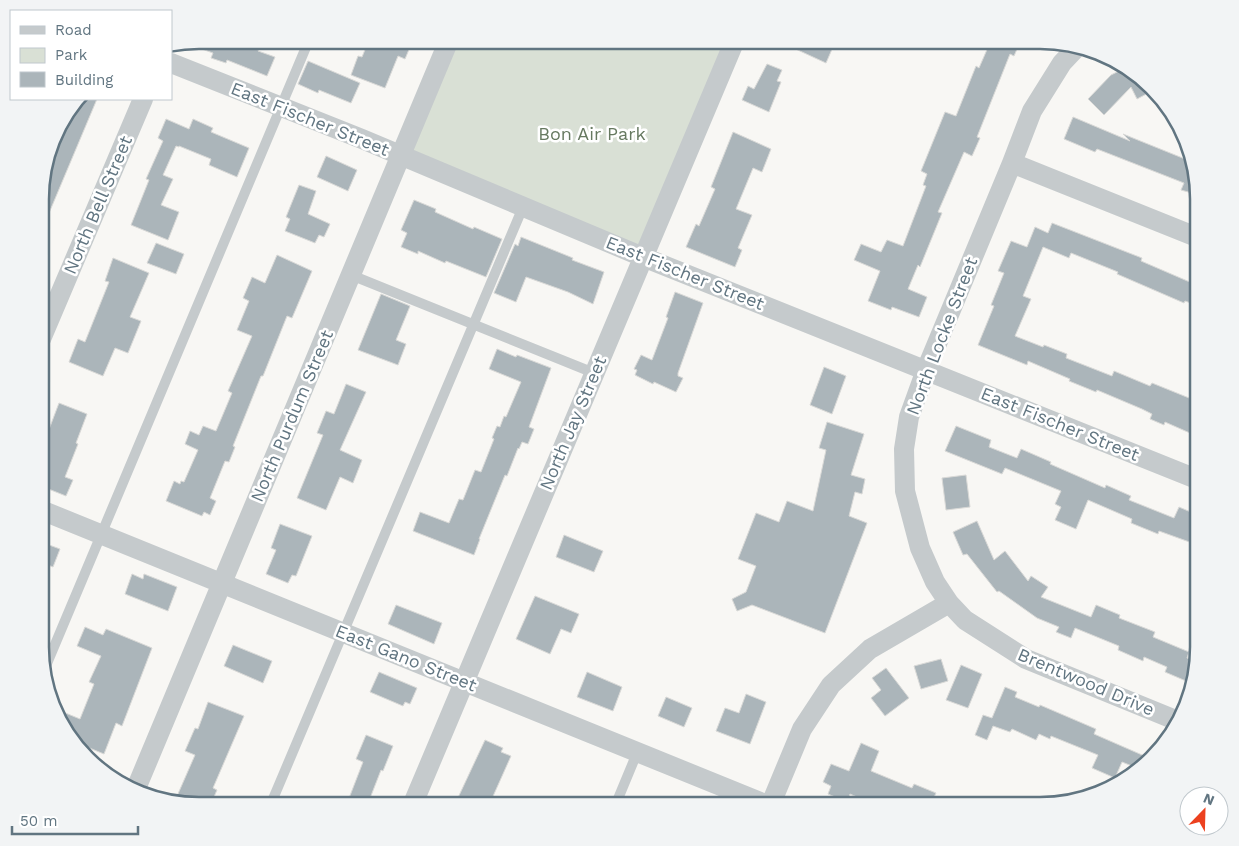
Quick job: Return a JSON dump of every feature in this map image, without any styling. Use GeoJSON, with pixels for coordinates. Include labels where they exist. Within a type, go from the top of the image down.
{"type":"FeatureCollection","features":[{"type":"Feature","properties":{"kind":"street","name":"North Purdum Street"},"geometry":{"type":"LineString","coordinates":[[138,784],[445,49]]}},
{"type":"Feature","properties":{"kind":"street","name":"North Jay Street"},"geometry":{"type":"LineString","coordinates":[[416,797],[731,49]]}},
{"type":"Feature","properties":{"kind":"street","name":"North Locke Street"},"geometry":{"type":"LineString","coordinates":[[949,603],[935,582],[920,548],[905,491],[904,449],[909,417],[926,370],[1032,111],[1062,63],[1072,52]]}},
{"type":"Feature","properties":{"kind":"street","name":"East Fischer Street"},"geometry":{"type":"LineString","coordinates":[[172,63],[644,257],[1190,476]]}},
{"type":"Feature","properties":{"kind":"street","name":"North Bell Street"},"geometry":{"type":"LineString","coordinates":[[49,320],[143,100]]}},
{"type":"Feature","properties":{"kind":"street"},"geometry":{"type":"LineString","coordinates":[[1012,163],[1190,234]]}},
{"type":"Feature","properties":{"kind":"street","name":"East Gano Street"},"geometry":{"type":"LineString","coordinates":[[49,513],[747,797]]}},
{"type":"Feature","properties":{"kind":"street"},"geometry":{"type":"LineString","coordinates":[[774,797],[802,729],[831,685],[870,649],[949,603]]}},
{"type":"Feature","properties":{"kind":"street","name":"Brentwood Drive"},"geometry":{"type":"LineString","coordinates":[[949,603],[965,620],[1026,659],[1172,719]]}},
{"type":"Feature","properties":{"kind":"lane"},"geometry":{"type":"LineString","coordinates":[[50,658],[305,49]]}},
{"type":"Feature","properties":{"kind":"lane"},"geometry":{"type":"LineString","coordinates":[[274,797],[523,207]]}},
{"type":"Feature","properties":{"kind":"lane"},"geometry":{"type":"LineString","coordinates":[[352,275],[594,373]]}},
{"type":"Feature","properties":{"kind":"lane"},"geometry":{"type":"LineString","coordinates":[[619,797],[637,753]]}},
{"type":"Feature","properties":{"kind":"green space","name":"Bon Air Park"},"geometry":{"type":"Polygon","coordinates":[[[445,49],[731,49],[643,257],[400,156],[445,49]]]}},
{"type":"Feature","properties":{"kind":"building"},"geometry":{"type":"Polygon","coordinates":[[[202,49],[259,49],[258,51],[275,57],[267,76],[227,60],[226,63],[211,58],[213,53],[202,49]]]}},
{"type":"Feature","properties":{"kind":"building"},"geometry":{"type":"Polygon","coordinates":[[[365,49],[409,49],[405,59],[398,56],[385,88],[351,75],[358,56],[362,57],[365,49]]]}},
{"type":"Feature","properties":{"kind":"building"},"geometry":{"type":"Polygon","coordinates":[[[796,49],[832,49],[826,63],[796,49]]]}},
{"type":"Feature","properties":{"kind":"building"},"geometry":{"type":"Polygon","coordinates":[[[987,49],[1017,49],[1014,56],[1010,54],[977,137],[980,138],[972,156],[964,152],[938,212],[942,213],[920,267],[918,265],[908,289],[927,297],[919,317],[892,307],[891,310],[868,301],[880,271],[854,260],[861,244],[881,252],[887,240],[903,246],[926,186],[923,185],[927,174],[921,171],[945,112],[956,116],[976,66],[979,68],[987,49]]]}},
{"type":"Feature","properties":{"kind":"building"},"geometry":{"type":"Polygon","coordinates":[[[308,61],[360,83],[351,103],[319,90],[318,93],[298,84],[308,61]]]}},
{"type":"Feature","properties":{"kind":"building"},"geometry":{"type":"Polygon","coordinates":[[[767,64],[782,70],[777,81],[781,82],[769,112],[742,100],[748,86],[754,89],[767,64]]]}},
{"type":"Feature","properties":{"kind":"building"},"geometry":{"type":"Polygon","coordinates":[[[1119,71],[1147,94],[1137,99],[1131,87],[1104,115],[1088,99],[1111,75],[1119,71]]]}},
{"type":"Feature","properties":{"kind":"building"},"geometry":{"type":"Polygon","coordinates":[[[86,100],[97,100],[49,213],[50,179],[60,141],[74,115],[86,100]]]}},
{"type":"Feature","properties":{"kind":"building"},"geometry":{"type":"Polygon","coordinates":[[[1073,117],[1130,141],[1123,134],[1184,159],[1190,192],[1181,190],[1184,183],[1097,149],[1095,152],[1064,139],[1073,117]]]}},
{"type":"Feature","properties":{"kind":"building"},"geometry":{"type":"Polygon","coordinates":[[[166,119],[189,129],[193,119],[213,128],[211,132],[249,148],[237,177],[209,165],[211,159],[176,146],[163,175],[173,179],[161,205],[179,212],[168,240],[131,225],[149,180],[146,179],[163,141],[158,138],[166,119]]]}},
{"type":"Feature","properties":{"kind":"building"},"geometry":{"type":"Polygon","coordinates":[[[733,132],[771,149],[762,172],[753,168],[736,209],[752,215],[738,248],[742,250],[735,267],[686,247],[696,224],[699,226],[715,189],[711,187],[733,132]]]}},
{"type":"Feature","properties":{"kind":"building"},"geometry":{"type":"Polygon","coordinates":[[[326,156],[357,170],[348,191],[317,177],[326,156]]]}},
{"type":"Feature","properties":{"kind":"building"},"geometry":{"type":"Polygon","coordinates":[[[299,185],[316,191],[308,214],[330,224],[324,237],[319,235],[315,243],[285,231],[290,219],[286,217],[299,185]]]}},
{"type":"Feature","properties":{"kind":"building"},"geometry":{"type":"Polygon","coordinates":[[[414,200],[436,209],[435,212],[473,229],[474,227],[502,239],[486,277],[446,261],[445,263],[418,251],[418,254],[401,247],[407,233],[401,230],[414,200]]]}},
{"type":"Feature","properties":{"kind":"building"},"geometry":{"type":"Polygon","coordinates":[[[1052,223],[1142,258],[1141,261],[1190,282],[1190,303],[1185,301],[1184,303],[1117,274],[1118,272],[1071,253],[1069,258],[1043,247],[1023,296],[1031,299],[1015,336],[1067,354],[1066,358],[1112,376],[1114,371],[1150,386],[1152,383],[1190,398],[1190,433],[1165,422],[1164,425],[1150,419],[1152,414],[1142,409],[1097,390],[1096,392],[1069,381],[1070,379],[1028,361],[1027,365],[978,345],[994,306],[991,305],[1004,273],[998,271],[1011,241],[1027,247],[1035,227],[1048,233],[1052,223]]]}},
{"type":"Feature","properties":{"kind":"building"},"geometry":{"type":"Polygon","coordinates":[[[521,237],[604,272],[593,304],[568,292],[526,277],[516,302],[494,293],[515,244],[518,246],[521,237]]]}},
{"type":"Feature","properties":{"kind":"building"},"geometry":{"type":"Polygon","coordinates":[[[156,243],[184,254],[176,274],[147,263],[156,243]]]}},
{"type":"Feature","properties":{"kind":"building"},"geometry":{"type":"Polygon","coordinates":[[[277,255],[312,271],[292,318],[287,316],[233,446],[235,447],[229,462],[225,461],[210,498],[216,501],[210,515],[204,512],[202,516],[166,501],[174,481],[180,484],[181,481],[184,482],[198,450],[185,444],[190,431],[199,435],[203,426],[216,431],[232,393],[228,391],[252,336],[237,330],[249,301],[243,298],[252,277],[265,283],[277,255]]]}},
{"type":"Feature","properties":{"kind":"building"},"geometry":{"type":"Polygon","coordinates":[[[113,258],[149,273],[130,317],[141,321],[128,353],[115,348],[103,376],[69,362],[78,339],[85,342],[109,282],[105,281],[113,258]]]}},
{"type":"Feature","properties":{"kind":"building"},"geometry":{"type":"Polygon","coordinates":[[[675,292],[703,303],[678,373],[678,376],[683,378],[676,392],[635,375],[637,370],[634,369],[641,355],[652,360],[668,318],[666,317],[675,292]]]}},
{"type":"Feature","properties":{"kind":"building"},"geometry":{"type":"Polygon","coordinates":[[[381,294],[410,306],[396,340],[406,344],[398,365],[358,350],[381,294]]]}},
{"type":"Feature","properties":{"kind":"building"},"geometry":{"type":"Polygon","coordinates":[[[497,349],[551,368],[529,427],[534,429],[528,444],[522,442],[518,448],[507,476],[505,475],[474,555],[413,531],[420,512],[449,523],[459,499],[463,500],[475,470],[481,472],[497,426],[500,427],[504,416],[506,417],[521,382],[489,369],[497,349]]]}},
{"type":"Feature","properties":{"kind":"building"},"geometry":{"type":"Polygon","coordinates":[[[824,367],[846,376],[832,414],[810,405],[824,367]]]}},
{"type":"Feature","properties":{"kind":"building"},"geometry":{"type":"Polygon","coordinates":[[[346,384],[366,392],[340,450],[362,460],[353,483],[340,477],[326,510],[297,498],[323,435],[317,433],[326,411],[334,414],[346,384]]]}},
{"type":"Feature","properties":{"kind":"building"},"geometry":{"type":"Polygon","coordinates":[[[59,403],[87,414],[65,477],[73,480],[66,496],[49,489],[49,429],[59,403]]]}},
{"type":"Feature","properties":{"kind":"building"},"geometry":{"type":"Polygon","coordinates":[[[827,422],[864,434],[851,475],[865,479],[862,494],[855,492],[849,516],[867,523],[825,633],[752,605],[737,611],[732,599],[746,592],[756,566],[738,559],[756,513],[779,522],[787,501],[813,511],[826,450],[819,448],[827,422]]]}},
{"type":"Feature","properties":{"kind":"building"},"geometry":{"type":"Polygon","coordinates":[[[956,426],[991,440],[989,447],[1017,458],[1021,449],[1105,488],[1106,485],[1131,496],[1129,500],[1174,518],[1179,507],[1190,512],[1190,542],[1159,531],[1158,534],[1131,523],[1132,519],[1088,500],[1076,529],[1055,520],[1061,507],[1055,504],[1061,491],[1005,468],[1002,474],[945,451],[956,426]]]}},
{"type":"Feature","properties":{"kind":"building"},"geometry":{"type":"Polygon","coordinates":[[[966,475],[970,507],[946,510],[942,478],[966,475]]]}},
{"type":"Feature","properties":{"kind":"building"},"geometry":{"type":"Polygon","coordinates":[[[977,521],[994,560],[1005,551],[1028,581],[1031,576],[1048,587],[1041,597],[1091,617],[1096,605],[1120,615],[1119,618],[1155,632],[1153,637],[1189,652],[1186,681],[1165,672],[1167,667],[1144,657],[1143,661],[1118,650],[1119,646],[1075,628],[1071,638],[1056,632],[1059,627],[1037,618],[999,591],[997,592],[967,554],[963,555],[953,532],[977,521]]]}},
{"type":"Feature","properties":{"kind":"building"},"geometry":{"type":"Polygon","coordinates":[[[280,524],[312,536],[296,576],[292,575],[288,583],[266,574],[276,550],[271,548],[280,524]]]}},
{"type":"Feature","properties":{"kind":"building"},"geometry":{"type":"Polygon","coordinates":[[[564,535],[603,551],[594,572],[556,557],[564,535]]]}},
{"type":"Feature","properties":{"kind":"building"},"geometry":{"type":"Polygon","coordinates":[[[49,545],[60,549],[53,567],[49,565],[49,545]]]}},
{"type":"Feature","properties":{"kind":"building"},"geometry":{"type":"Polygon","coordinates":[[[132,574],[143,579],[144,574],[177,587],[168,611],[125,594],[132,574]]]}},
{"type":"Feature","properties":{"kind":"building"},"geometry":{"type":"Polygon","coordinates":[[[535,596],[579,614],[571,633],[561,629],[550,654],[516,639],[535,596]]]}},
{"type":"Feature","properties":{"kind":"building"},"geometry":{"type":"Polygon","coordinates":[[[396,605],[442,623],[434,644],[388,624],[396,605]]]}},
{"type":"Feature","properties":{"kind":"building"},"geometry":{"type":"Polygon","coordinates":[[[85,627],[103,635],[106,629],[152,648],[122,726],[116,723],[104,754],[86,746],[74,731],[63,712],[80,719],[94,684],[89,682],[101,656],[77,646],[85,627]]]}},
{"type":"Feature","properties":{"kind":"building"},"geometry":{"type":"Polygon","coordinates":[[[233,645],[272,661],[263,683],[224,666],[233,645]]]}},
{"type":"Feature","properties":{"kind":"building"},"geometry":{"type":"Polygon","coordinates":[[[941,659],[948,681],[921,689],[914,666],[941,659]]]}},
{"type":"Feature","properties":{"kind":"building"},"geometry":{"type":"Polygon","coordinates":[[[961,665],[982,674],[968,708],[946,700],[961,665]]]}},
{"type":"Feature","properties":{"kind":"building"},"geometry":{"type":"Polygon","coordinates":[[[886,668],[909,698],[885,716],[871,698],[881,690],[872,678],[886,668]]]}},
{"type":"Feature","properties":{"kind":"building"},"geometry":{"type":"Polygon","coordinates":[[[379,672],[417,688],[410,704],[405,702],[403,706],[370,692],[379,672]]]}},
{"type":"Feature","properties":{"kind":"building"},"geometry":{"type":"Polygon","coordinates":[[[587,672],[622,687],[613,711],[577,697],[587,672]]]}},
{"type":"Feature","properties":{"kind":"building"},"geometry":{"type":"Polygon","coordinates":[[[1005,687],[1017,692],[1015,697],[1039,707],[1040,705],[1096,729],[1094,734],[1143,756],[1132,766],[1122,762],[1114,778],[1092,768],[1098,755],[1051,736],[1050,739],[1039,734],[1036,740],[1012,729],[1010,732],[993,726],[987,740],[975,735],[983,715],[992,718],[1005,687]]]}},
{"type":"Feature","properties":{"kind":"building"},"geometry":{"type":"Polygon","coordinates":[[[746,694],[766,702],[750,744],[716,731],[725,708],[739,713],[746,694]]]}},
{"type":"Feature","properties":{"kind":"building"},"geometry":{"type":"Polygon","coordinates":[[[666,697],[692,708],[684,727],[658,716],[666,697]]]}},
{"type":"Feature","properties":{"kind":"building"},"geometry":{"type":"Polygon","coordinates":[[[208,702],[244,716],[213,788],[217,790],[214,797],[177,796],[195,755],[185,751],[195,728],[198,729],[208,702]]]}},
{"type":"Feature","properties":{"kind":"building"},"geometry":{"type":"Polygon","coordinates":[[[366,735],[393,746],[370,797],[349,797],[363,762],[356,759],[366,735]]]}},
{"type":"Feature","properties":{"kind":"building"},"geometry":{"type":"Polygon","coordinates":[[[485,740],[503,748],[501,752],[511,756],[493,797],[458,797],[485,740]]]}},
{"type":"Feature","properties":{"kind":"building"},"geometry":{"type":"Polygon","coordinates":[[[861,743],[879,751],[871,771],[912,788],[914,784],[936,793],[934,797],[857,797],[850,794],[849,797],[835,797],[828,794],[831,786],[823,782],[831,764],[849,771],[861,743]]]}}]}
